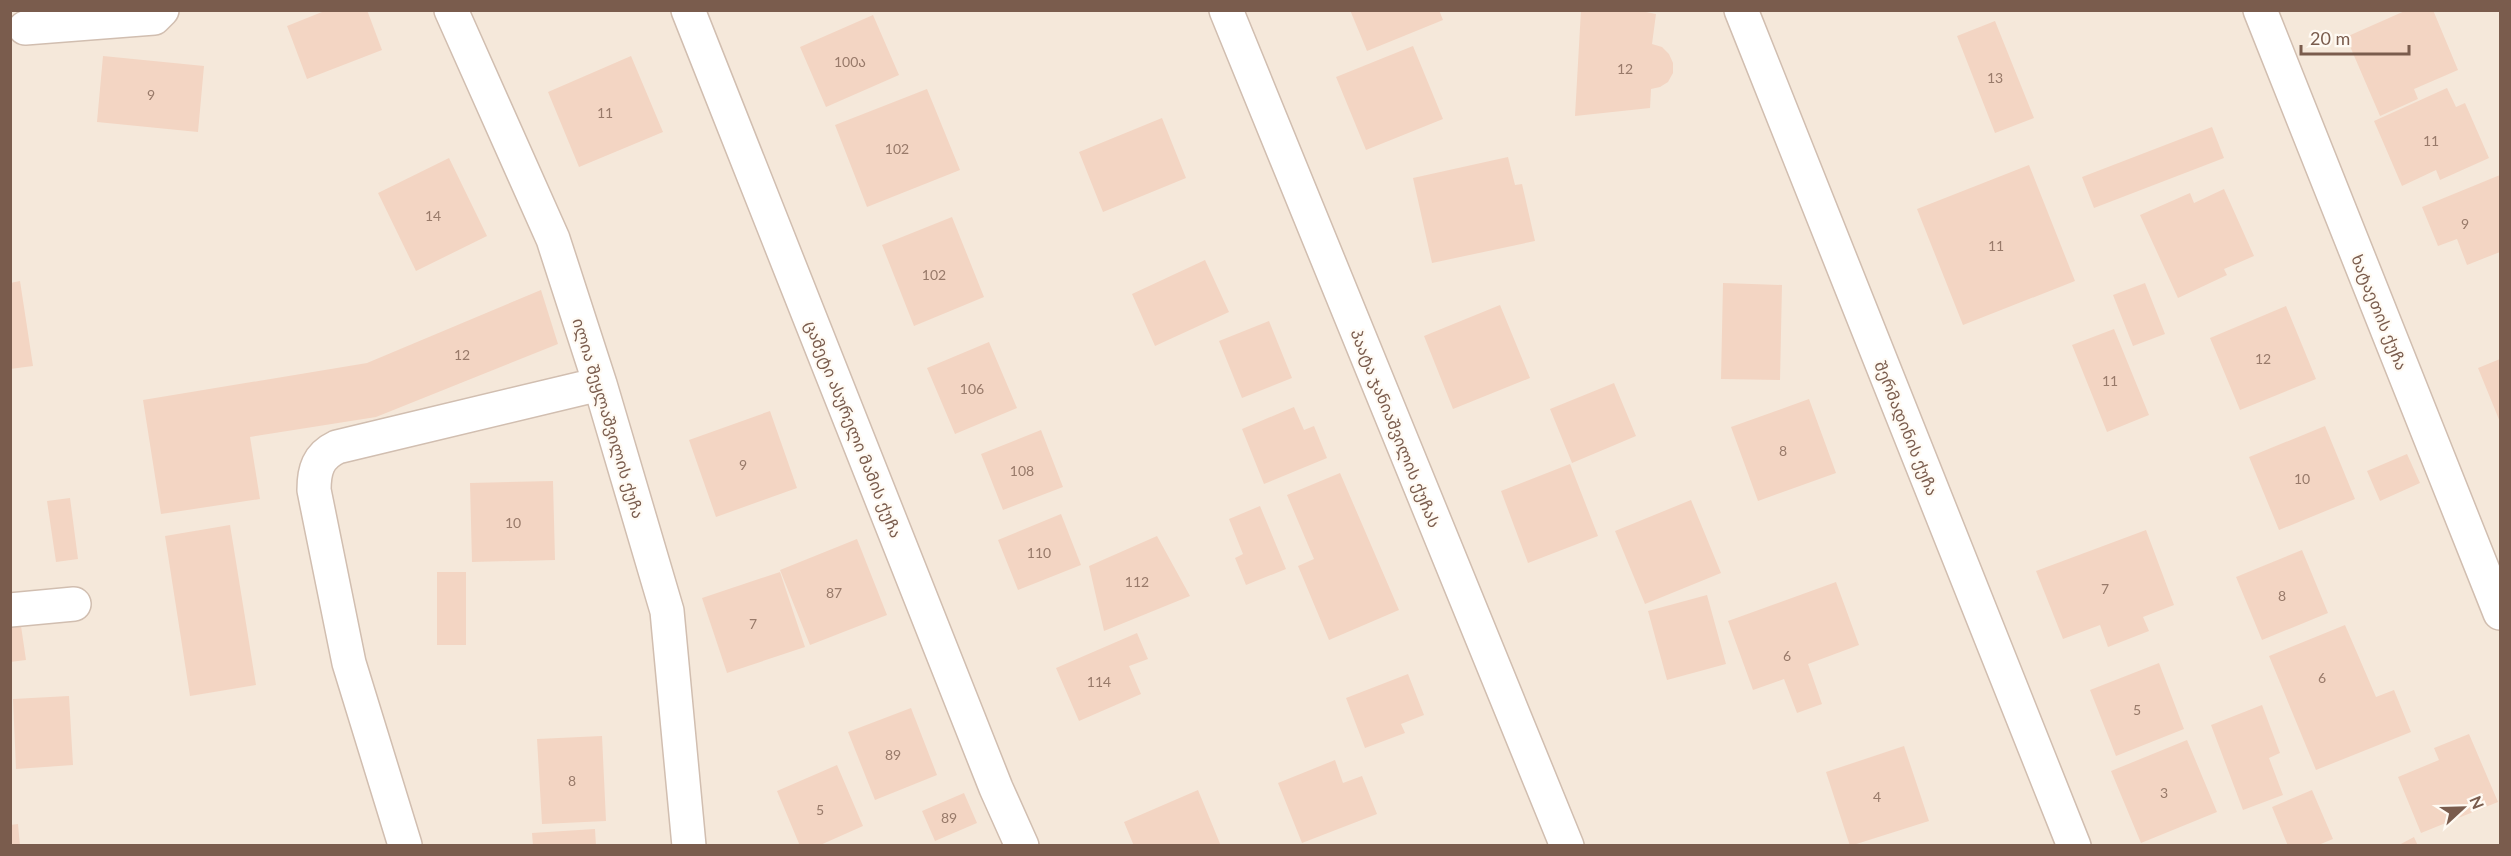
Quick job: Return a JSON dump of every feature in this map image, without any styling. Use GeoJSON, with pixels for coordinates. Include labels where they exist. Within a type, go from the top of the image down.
{"type":"FeatureCollection","features":[{"type":"Feature","properties":{"kind":"street"},"geometry":{"type":"LineString","coordinates":[[25,28],[153,18],[162,10]]}},
{"type":"Feature","properties":{"kind":"street","name":"ილია შეყლაშვილის ქუჩა"},"geometry":{"type":"LineString","coordinates":[[451,10],[553,239],[600,384],[667,611],[689,846]]}},
{"type":"Feature","properties":{"kind":"street","name":"ცამეტი ასურელი მამის ქუჩა"},"geometry":{"type":"LineString","coordinates":[[688,10],[996,788],[1022,846]]}},
{"type":"Feature","properties":{"kind":"street","name":"პაატა ჯანიაშვილის ქუჩას"},"geometry":{"type":"LineString","coordinates":[[1226,10],[1567,846]]}},
{"type":"Feature","properties":{"kind":"street","name":"შერმადინის ქუჩა"},"geometry":{"type":"LineString","coordinates":[[1741,10],[2074,846]]}},
{"type":"Feature","properties":{"kind":"street","name":"ხატაეთის ქუჩა"},"geometry":{"type":"LineString","coordinates":[[2260,10],[2500,613]]}},
{"type":"Feature","properties":{"kind":"street"},"geometry":{"type":"LineString","coordinates":[[405,845],[349,663],[314,490],[314,475],[318,462],[326,452],[337,447],[600,384]]}},
{"type":"Feature","properties":{"kind":"street"},"geometry":{"type":"LineString","coordinates":[[10,610],[74,604]]}},
{"type":"Feature","properties":{"kind":"shaded area"},"geometry":{"type":"Polygon","coordinates":[[[11,11],[2500,11],[2500,845],[11,845],[11,11]]]}},
{"type":"Feature","properties":{"kind":"building"},"geometry":{"type":"Polygon","coordinates":[[[327,10],[367,10],[382,50],[307,79],[287,26],[327,10]]]}},
{"type":"Feature","properties":{"kind":"building"},"geometry":{"type":"Polygon","coordinates":[[[1350,10],[1439,10],[1443,20],[1367,51],[1350,10]]]}},
{"type":"Feature","properties":{"kind":"building"},"geometry":{"type":"Polygon","coordinates":[[[1581,10],[1636,10],[1656,14],[1652,44],[1662,47],[1669,54],[1673,63],[1673,73],[1668,82],[1651,89],[1650,108],[1575,116],[1581,10]]]}},
{"type":"Feature","properties":{"kind":"building"},"geometry":{"type":"Polygon","coordinates":[[[2407,10],[2433,10],[2458,70],[2414,89],[2418,99],[2380,116],[2346,37],[2407,10]]]}},
{"type":"Feature","properties":{"kind":"building"},"geometry":{"type":"Polygon","coordinates":[[[873,15],[899,75],[826,107],[800,47],[873,15]]]}},
{"type":"Feature","properties":{"kind":"building"},"geometry":{"type":"Polygon","coordinates":[[[1995,21],[2034,118],[1995,133],[1957,36],[1995,21]]]}},
{"type":"Feature","properties":{"kind":"building"},"geometry":{"type":"Polygon","coordinates":[[[1413,46],[1443,119],[1366,150],[1336,77],[1413,46]]]}},
{"type":"Feature","properties":{"kind":"building"},"geometry":{"type":"Polygon","coordinates":[[[103,56],[204,66],[198,132],[97,122],[103,56]]]}},
{"type":"Feature","properties":{"kind":"building"},"geometry":{"type":"Polygon","coordinates":[[[631,56],[663,132],[579,167],[548,92],[631,56]]]}},
{"type":"Feature","properties":{"kind":"building"},"geometry":{"type":"Polygon","coordinates":[[[2447,88],[2456,107],[2465,103],[2489,158],[2440,180],[2436,170],[2402,186],[2374,121],[2447,88]]]}},
{"type":"Feature","properties":{"kind":"building"},"geometry":{"type":"Polygon","coordinates":[[[927,89],[960,170],[867,207],[835,125],[927,89]]]}},
{"type":"Feature","properties":{"kind":"building"},"geometry":{"type":"Polygon","coordinates":[[[1162,118],[1186,178],[1103,212],[1079,152],[1162,118]]]}},
{"type":"Feature","properties":{"kind":"building"},"geometry":{"type":"Polygon","coordinates":[[[2212,127],[2224,158],[2094,208],[2082,177],[2212,127]]]}},
{"type":"Feature","properties":{"kind":"building"},"geometry":{"type":"Polygon","coordinates":[[[1508,157],[1515,185],[1522,184],[1535,241],[1432,263],[1413,178],[1508,157]]]}},
{"type":"Feature","properties":{"kind":"building"},"geometry":{"type":"Polygon","coordinates":[[[449,158],[487,236],[416,271],[378,193],[449,158]]]}},
{"type":"Feature","properties":{"kind":"building"},"geometry":{"type":"Polygon","coordinates":[[[2029,165],[2075,281],[1963,325],[1917,209],[2029,165]]]}},
{"type":"Feature","properties":{"kind":"building"},"geometry":{"type":"Polygon","coordinates":[[[2500,175],[2500,252],[2467,265],[2457,239],[2438,246],[2422,207],[2500,175]]]}},
{"type":"Feature","properties":{"kind":"building"},"geometry":{"type":"Polygon","coordinates":[[[2224,189],[2254,256],[2224,269],[2227,275],[2178,298],[2140,215],[2190,193],[2194,203],[2224,189]]]}},
{"type":"Feature","properties":{"kind":"building"},"geometry":{"type":"Polygon","coordinates":[[[952,217],[984,297],[914,326],[882,245],[952,217]]]}},
{"type":"Feature","properties":{"kind":"building"},"geometry":{"type":"Polygon","coordinates":[[[1205,260],[1229,312],[1155,346],[1132,294],[1205,260]]]}},
{"type":"Feature","properties":{"kind":"building"},"geometry":{"type":"Polygon","coordinates":[[[20,281],[33,366],[10,369],[10,283],[20,281]]]}},
{"type":"Feature","properties":{"kind":"building"},"geometry":{"type":"Polygon","coordinates":[[[1723,283],[1782,285],[1780,380],[1721,379],[1723,283]]]}},
{"type":"Feature","properties":{"kind":"building"},"geometry":{"type":"Polygon","coordinates":[[[2145,283],[2165,334],[2133,346],[2113,295],[2145,283]]]}},
{"type":"Feature","properties":{"kind":"building"},"geometry":{"type":"Polygon","coordinates":[[[541,290],[558,344],[376,417],[250,437],[260,499],[161,514],[143,400],[367,363],[541,290]]]}},
{"type":"Feature","properties":{"kind":"building"},"geometry":{"type":"Polygon","coordinates":[[[1500,305],[1530,378],[1453,409],[1424,336],[1500,305]]]}},
{"type":"Feature","properties":{"kind":"building"},"geometry":{"type":"Polygon","coordinates":[[[2286,306],[2316,379],[2240,410],[2210,338],[2286,306]]]}},
{"type":"Feature","properties":{"kind":"building"},"geometry":{"type":"Polygon","coordinates":[[[1269,321],[1292,378],[1242,398],[1219,341],[1269,321]]]}},
{"type":"Feature","properties":{"kind":"building"},"geometry":{"type":"Polygon","coordinates":[[[2114,329],[2149,415],[2107,432],[2072,345],[2114,329]]]}},
{"type":"Feature","properties":{"kind":"building"},"geometry":{"type":"Polygon","coordinates":[[[989,342],[1017,408],[955,434],[927,368],[989,342]]]}},
{"type":"Feature","properties":{"kind":"building"},"geometry":{"type":"Polygon","coordinates":[[[2500,359],[2500,422],[2478,368],[2500,359]]]}},
{"type":"Feature","properties":{"kind":"building"},"geometry":{"type":"Polygon","coordinates":[[[1614,383],[1636,436],[1572,463],[1550,409],[1614,383]]]}},
{"type":"Feature","properties":{"kind":"building"},"geometry":{"type":"Polygon","coordinates":[[[1809,399],[1836,473],[1758,501],[1731,427],[1809,399]]]}},
{"type":"Feature","properties":{"kind":"building"},"geometry":{"type":"Polygon","coordinates":[[[1294,407],[1304,430],[1314,426],[1327,458],[1264,484],[1242,429],[1294,407]]]}},
{"type":"Feature","properties":{"kind":"building"},"geometry":{"type":"Polygon","coordinates":[[[770,411],[797,488],[716,517],[689,440],[770,411]]]}},
{"type":"Feature","properties":{"kind":"building"},"geometry":{"type":"Polygon","coordinates":[[[2325,426],[2355,499],[2279,530],[2249,457],[2325,426]]]}},
{"type":"Feature","properties":{"kind":"building"},"geometry":{"type":"Polygon","coordinates":[[[1041,430],[1063,487],[1003,510],[981,454],[1041,430]]]}},
{"type":"Feature","properties":{"kind":"building"},"geometry":{"type":"Polygon","coordinates":[[[2407,454],[2420,483],[2380,501],[2367,471],[2407,454]]]}},
{"type":"Feature","properties":{"kind":"building"},"geometry":{"type":"Polygon","coordinates":[[[1570,464],[1598,536],[1528,563],[1501,491],[1570,464]]]}},
{"type":"Feature","properties":{"kind":"building"},"geometry":{"type":"Polygon","coordinates":[[[1340,473],[1399,610],[1329,640],[1298,566],[1314,559],[1287,495],[1340,473]]]}},
{"type":"Feature","properties":{"kind":"building"},"geometry":{"type":"Polygon","coordinates":[[[553,481],[555,560],[472,562],[470,483],[553,481]]]}},
{"type":"Feature","properties":{"kind":"building"},"geometry":{"type":"Polygon","coordinates":[[[70,498],[78,559],[56,562],[47,501],[70,498]]]}},
{"type":"Feature","properties":{"kind":"building"},"geometry":{"type":"Polygon","coordinates":[[[1691,500],[1721,573],[1645,604],[1615,531],[1691,500]]]}},
{"type":"Feature","properties":{"kind":"building"},"geometry":{"type":"Polygon","coordinates":[[[1260,506],[1286,569],[1246,585],[1235,558],[1243,554],[1229,519],[1260,506]]]}},
{"type":"Feature","properties":{"kind":"building"},"geometry":{"type":"Polygon","coordinates":[[[1061,514],[1081,565],[1018,590],[998,540],[1061,514]]]}},
{"type":"Feature","properties":{"kind":"building"},"geometry":{"type":"Polygon","coordinates":[[[230,525],[256,685],[190,696],[165,536],[230,525]]]}},
{"type":"Feature","properties":{"kind":"building"},"geometry":{"type":"Polygon","coordinates":[[[2146,530],[2174,605],[2143,617],[2149,631],[2108,647],[2100,625],[2063,639],[2036,571],[2146,530]]]}},
{"type":"Feature","properties":{"kind":"building"},"geometry":{"type":"Polygon","coordinates":[[[1157,536],[1190,596],[1104,631],[1089,566],[1157,536]]]}},
{"type":"Feature","properties":{"kind":"building"},"geometry":{"type":"Polygon","coordinates":[[[857,539],[887,615],[810,645],[780,570],[857,539]]]}},
{"type":"Feature","properties":{"kind":"building"},"geometry":{"type":"Polygon","coordinates":[[[2302,550],[2328,613],[2262,640],[2236,577],[2302,550]]]}},
{"type":"Feature","properties":{"kind":"building"},"geometry":{"type":"Polygon","coordinates":[[[437,572],[466,572],[466,645],[437,645],[437,572]]]}},
{"type":"Feature","properties":{"kind":"building"},"geometry":{"type":"Polygon","coordinates":[[[780,572],[805,647],[727,673],[702,598],[780,572]]]}},
{"type":"Feature","properties":{"kind":"building"},"geometry":{"type":"Polygon","coordinates":[[[1836,582],[1859,645],[1808,664],[1822,704],[1797,713],[1784,679],[1753,690],[1728,621],[1836,582]]]}},
{"type":"Feature","properties":{"kind":"building"},"geometry":{"type":"Polygon","coordinates":[[[1707,595],[1726,664],[1667,680],[1648,611],[1707,595]]]}},
{"type":"Feature","properties":{"kind":"building"},"geometry":{"type":"Polygon","coordinates":[[[2345,625],[2376,697],[2394,690],[2411,732],[2316,770],[2269,656],[2345,625]]]}},
{"type":"Feature","properties":{"kind":"building"},"geometry":{"type":"Polygon","coordinates":[[[21,626],[26,660],[10,662],[10,628],[21,626]]]}},
{"type":"Feature","properties":{"kind":"building"},"geometry":{"type":"Polygon","coordinates":[[[1137,633],[1148,659],[1129,666],[1141,694],[1079,721],[1056,668],[1137,633]]]}},
{"type":"Feature","properties":{"kind":"building"},"geometry":{"type":"Polygon","coordinates":[[[2159,663],[2184,729],[2116,756],[2090,690],[2159,663]]]}},
{"type":"Feature","properties":{"kind":"building"},"geometry":{"type":"Polygon","coordinates":[[[1408,674],[1424,715],[1401,724],[1405,733],[1365,748],[1346,698],[1408,674]]]}},
{"type":"Feature","properties":{"kind":"building"},"geometry":{"type":"Polygon","coordinates":[[[69,696],[73,765],[16,769],[13,699],[69,696]]]}},
{"type":"Feature","properties":{"kind":"building"},"geometry":{"type":"Polygon","coordinates":[[[2262,705],[2280,753],[2269,758],[2283,795],[2243,810],[2211,725],[2262,705]]]}},
{"type":"Feature","properties":{"kind":"building"},"geometry":{"type":"Polygon","coordinates":[[[911,708],[937,775],[875,800],[848,732],[911,708]]]}},
{"type":"Feature","properties":{"kind":"building"},"geometry":{"type":"Polygon","coordinates":[[[2469,734],[2498,802],[2421,833],[2398,777],[2439,760],[2434,748],[2469,734]]]}},
{"type":"Feature","properties":{"kind":"building"},"geometry":{"type":"Polygon","coordinates":[[[602,736],[606,821],[542,824],[537,739],[602,736]]]}},
{"type":"Feature","properties":{"kind":"building"},"geometry":{"type":"Polygon","coordinates":[[[2187,740],[2217,812],[2141,843],[2111,771],[2187,740]]]}},
{"type":"Feature","properties":{"kind":"building"},"geometry":{"type":"Polygon","coordinates":[[[1904,746],[1929,821],[1850,846],[1826,772],[1904,746]]]}},
{"type":"Feature","properties":{"kind":"building"},"geometry":{"type":"Polygon","coordinates":[[[1335,760],[1343,783],[1362,776],[1377,814],[1302,843],[1278,783],[1335,760]]]}},
{"type":"Feature","properties":{"kind":"building"},"geometry":{"type":"Polygon","coordinates":[[[837,765],[863,826],[818,846],[800,846],[777,791],[837,765]]]}},
{"type":"Feature","properties":{"kind":"building"},"geometry":{"type":"Polygon","coordinates":[[[1198,790],[1221,846],[1134,846],[1124,822],[1198,790]]]}},
{"type":"Feature","properties":{"kind":"building"},"geometry":{"type":"Polygon","coordinates":[[[2312,790],[2333,839],[2316,846],[2288,846],[2272,807],[2312,790]]]}},
{"type":"Feature","properties":{"kind":"building"},"geometry":{"type":"Polygon","coordinates":[[[964,793],[977,823],[935,841],[922,811],[964,793]]]}},
{"type":"Feature","properties":{"kind":"building"},"geometry":{"type":"Polygon","coordinates":[[[18,824],[20,846],[10,846],[10,825],[18,824]]]}},
{"type":"Feature","properties":{"kind":"building"},"geometry":{"type":"Polygon","coordinates":[[[595,829],[596,846],[533,846],[532,833],[595,829]]]}},
{"type":"Feature","properties":{"kind":"building"},"geometry":{"type":"Polygon","coordinates":[[[2414,837],[2418,846],[2397,846],[2414,837]]]}}]}
